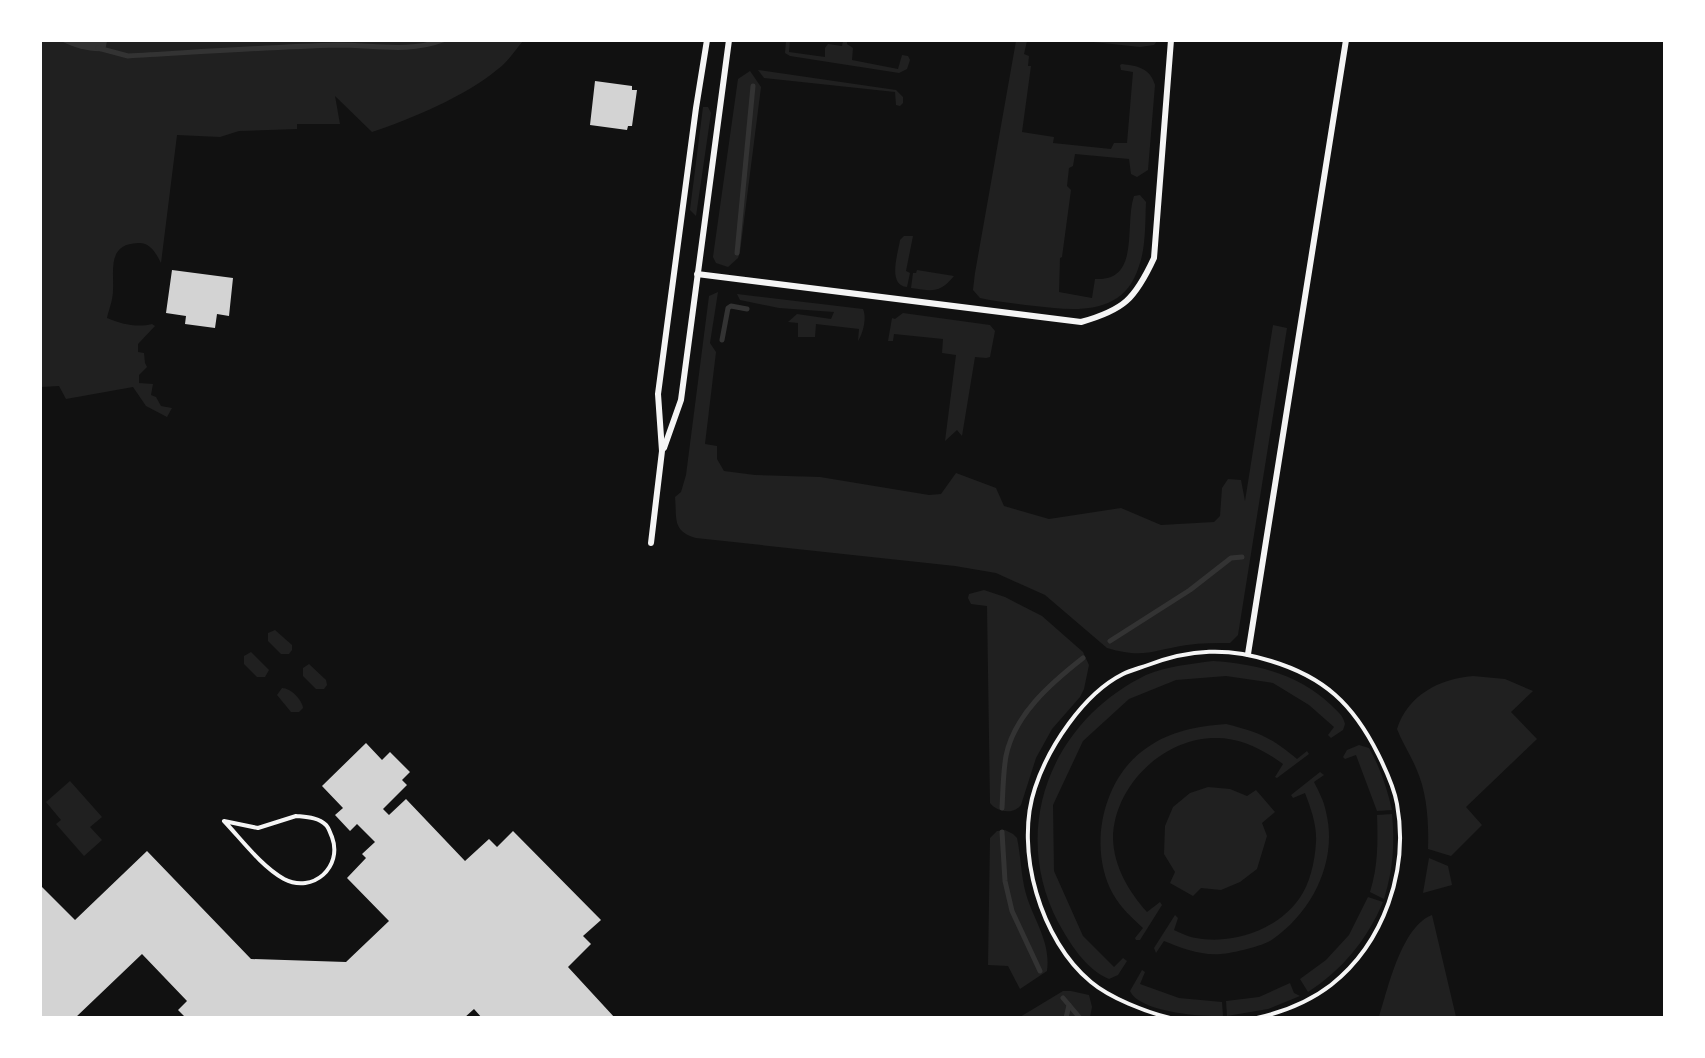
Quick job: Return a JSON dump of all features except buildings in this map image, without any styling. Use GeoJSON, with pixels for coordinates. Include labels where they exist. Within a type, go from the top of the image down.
{"type":"FeatureCollection","features":[{"type":"Feature","properties":{"kind":"street"},"geometry":{"type":"LineString","coordinates":[[651,543],[662,451],[658,394],[707,40]]}},
{"type":"Feature","properties":{"kind":"street"},"geometry":{"type":"LineString","coordinates":[[662,451],[681,400],[729,40]]}},
{"type":"Feature","properties":{"kind":"street"},"geometry":{"type":"LineString","coordinates":[[697,274],[1081,322],[1119,308],[1139,289],[1154,258],[1171,40]]}},
{"type":"Feature","properties":{"kind":"street"},"geometry":{"type":"LineString","coordinates":[[1248,654],[1346,40]]}},
{"type":"Feature","properties":{"kind":"lane"},"geometry":{"type":"LineString","coordinates":[[1170,1017],[1104,992],[1082,974],[1065,953],[1042,911],[1032,878],[1028,843],[1030,804],[1048,755],[1067,724],[1105,686],[1122,674],[1163,659],[1220,651],[1248,654],[1295,669],[1314,679],[1348,706],[1364,727],[1384,767],[1397,805],[1400,835],[1398,873],[1386,911],[1362,952],[1344,972],[1320,992],[1293,1006],[1257,1017]]}},
{"type":"Feature","properties":{"kind":"lane"},"geometry":{"type":"LineString","coordinates":[[296,816],[315,818],[328,826],[336,847],[333,864],[319,877],[305,884],[285,879],[262,861],[224,821],[258,828],[296,816]]}},
{"type":"Feature","properties":{"kind":"shaded area"},"geometry":{"type":"Polygon","coordinates":[[[1157,40],[1154,45],[1140,47],[1084,41],[1157,40]]]}},
{"type":"Feature","properties":{"kind":"shaded area"},"geometry":{"type":"Polygon","coordinates":[[[40,41],[523,41],[502,66],[485,79],[421,113],[372,132],[335,96],[340,124],[297,124],[297,129],[239,131],[220,137],[177,135],[161,263],[155,252],[146,244],[128,244],[121,248],[114,259],[113,294],[107,318],[129,325],[152,324],[155,326],[138,344],[138,352],[144,353],[147,367],[139,375],[139,383],[153,384],[151,395],[156,397],[161,406],[172,408],[167,417],[146,406],[133,387],[66,399],[59,386],[41,387],[40,41]]]}},
{"type":"Feature","properties":{"kind":"shaded area"},"geometry":{"type":"Polygon","coordinates":[[[61,41],[107,41],[105,51],[99,51],[82,49],[61,41]]]}},
{"type":"Feature","properties":{"kind":"shaded area"},"geometry":{"type":"Polygon","coordinates":[[[786,41],[790,41],[789,52],[825,57],[825,48],[828,44],[842,46],[843,41],[847,41],[847,44],[853,48],[852,60],[898,69],[902,55],[908,56],[910,60],[907,69],[899,73],[790,56],[785,53],[786,41]]]}},
{"type":"Feature","properties":{"kind":"shaded area"},"geometry":{"type":"Polygon","coordinates":[[[1016,41],[1027,41],[1024,54],[1029,56],[1028,66],[1031,66],[1022,132],[1054,137],[1053,143],[1111,149],[1114,143],[1127,143],[1133,72],[1121,70],[1120,65],[1138,67],[1147,71],[1155,85],[1148,170],[1137,177],[1131,174],[1129,159],[1075,154],[1073,166],[1069,168],[1067,186],[1071,190],[1062,257],[1060,258],[1059,292],[1092,298],[1095,279],[1109,277],[1119,271],[1125,262],[1128,250],[1134,196],[1140,195],[1146,202],[1143,251],[1132,282],[1122,294],[1097,307],[1066,309],[1008,303],[980,298],[973,290],[1016,41]]]}},
{"type":"Feature","properties":{"kind":"shaded area"},"geometry":{"type":"Polygon","coordinates":[[[758,70],[896,90],[903,97],[903,103],[900,106],[896,105],[895,92],[764,78],[758,70]]]}},
{"type":"Feature","properties":{"kind":"shaded area"},"geometry":{"type":"Polygon","coordinates":[[[750,71],[761,87],[740,252],[738,258],[728,267],[716,263],[713,257],[738,79],[750,71]]]}},
{"type":"Feature","properties":{"kind":"shaded area"},"geometry":{"type":"Polygon","coordinates":[[[703,107],[708,107],[711,113],[696,216],[690,210],[703,107]]]}},
{"type":"Feature","properties":{"kind":"shaded area"},"geometry":{"type":"Polygon","coordinates":[[[904,236],[913,236],[906,271],[910,273],[907,287],[897,281],[895,275],[900,240],[904,236]]]}},
{"type":"Feature","properties":{"kind":"shaded area"},"geometry":{"type":"Polygon","coordinates":[[[917,270],[954,276],[944,286],[935,290],[911,288],[913,273],[917,270]]]}},
{"type":"Feature","properties":{"kind":"shaded area"},"geometry":{"type":"Polygon","coordinates":[[[718,292],[710,343],[716,352],[705,444],[717,446],[717,459],[724,471],[755,475],[820,477],[929,495],[941,494],[956,473],[996,488],[1004,506],[1049,519],[1121,508],[1161,525],[1214,522],[1220,516],[1222,488],[1228,479],[1241,480],[1245,501],[1273,325],[1287,328],[1238,635],[1230,643],[1192,644],[1130,653],[1107,648],[1045,595],[996,573],[955,566],[696,538],[683,532],[677,523],[675,497],[681,492],[686,475],[709,296],[718,292]]]}},
{"type":"Feature","properties":{"kind":"shaded area"},"geometry":{"type":"Polygon","coordinates":[[[737,294],[863,309],[865,317],[863,330],[858,341],[859,329],[816,324],[815,337],[798,337],[798,323],[788,322],[797,314],[831,319],[834,312],[779,308],[740,300],[737,294]]]}},
{"type":"Feature","properties":{"kind":"shaded area"},"geometry":{"type":"Polygon","coordinates":[[[903,313],[990,325],[995,331],[990,357],[975,357],[962,436],[957,430],[945,441],[956,355],[942,353],[943,339],[894,334],[893,341],[888,341],[892,318],[895,319],[903,313]]]}},
{"type":"Feature","properties":{"kind":"shaded area"},"geometry":{"type":"Polygon","coordinates":[[[984,590],[1005,597],[1042,616],[1083,652],[1089,665],[1080,697],[1052,729],[1036,758],[1021,805],[1010,811],[997,809],[990,803],[987,606],[971,604],[968,598],[969,594],[984,590]]]}},
{"type":"Feature","properties":{"kind":"shaded area"},"geometry":{"type":"Polygon","coordinates":[[[275,630],[292,645],[289,654],[281,654],[268,641],[268,633],[275,630]]]}},
{"type":"Feature","properties":{"kind":"shaded area"},"geometry":{"type":"Polygon","coordinates":[[[251,652],[269,670],[265,677],[257,677],[244,664],[244,656],[251,652]]]}},
{"type":"Feature","properties":{"kind":"shaded area"},"geometry":{"type":"Polygon","coordinates":[[[1213,661],[1261,668],[1291,678],[1305,685],[1331,705],[1345,724],[1343,730],[1331,738],[1328,735],[1334,727],[1309,705],[1273,683],[1226,676],[1176,680],[1129,699],[1083,741],[1053,805],[1054,871],[1083,936],[1114,967],[1123,958],[1127,961],[1118,975],[1109,979],[1093,969],[1073,946],[1058,922],[1044,886],[1038,850],[1040,814],[1048,780],[1064,748],[1086,720],[1113,695],[1146,675],[1162,669],[1213,661]]]}},
{"type":"Feature","properties":{"kind":"shaded area"},"geometry":{"type":"Polygon","coordinates":[[[309,664],[326,680],[327,685],[324,689],[316,689],[303,676],[303,668],[309,664]]]}},
{"type":"Feature","properties":{"kind":"shaded area"},"geometry":{"type":"Polygon","coordinates":[[[1473,676],[1505,679],[1533,691],[1511,712],[1537,739],[1466,807],[1482,825],[1451,856],[1428,849],[1428,818],[1423,787],[1397,729],[1409,707],[1426,691],[1448,681],[1473,676]]]}},
{"type":"Feature","properties":{"kind":"shaded area"},"geometry":{"type":"Polygon","coordinates":[[[282,688],[289,690],[298,698],[303,708],[299,712],[291,712],[277,695],[282,688]]]}},
{"type":"Feature","properties":{"kind":"shaded area"},"geometry":{"type":"Polygon","coordinates":[[[1226,724],[1264,736],[1297,759],[1307,751],[1309,754],[1277,778],[1275,777],[1283,764],[1276,759],[1235,740],[1217,738],[1197,740],[1178,746],[1160,756],[1145,769],[1132,784],[1122,801],[1115,820],[1113,839],[1119,869],[1134,896],[1147,912],[1160,902],[1162,905],[1140,940],[1136,940],[1135,938],[1143,928],[1130,916],[1113,894],[1105,875],[1101,855],[1101,834],[1110,794],[1120,776],[1148,747],[1185,730],[1226,724]]]}},
{"type":"Feature","properties":{"kind":"shaded area"},"geometry":{"type":"Polygon","coordinates":[[[1359,745],[1369,748],[1373,755],[1383,778],[1392,810],[1377,811],[1356,755],[1345,759],[1343,757],[1347,750],[1359,745]]]}},
{"type":"Feature","properties":{"kind":"shaded area"},"geometry":{"type":"Polygon","coordinates":[[[1320,772],[1324,775],[1314,782],[1326,812],[1329,830],[1328,848],[1319,883],[1300,914],[1273,939],[1248,949],[1206,954],[1164,941],[1156,953],[1154,948],[1175,915],[1178,918],[1174,930],[1185,935],[1210,940],[1253,933],[1279,919],[1290,910],[1303,893],[1309,879],[1316,842],[1315,823],[1305,793],[1293,798],[1291,795],[1320,772]]]}},
{"type":"Feature","properties":{"kind":"shaded area"},"geometry":{"type":"Polygon","coordinates":[[[70,781],[102,817],[90,827],[102,840],[84,856],[56,824],[61,820],[46,802],[70,781]]]}},
{"type":"Feature","properties":{"kind":"shaded area"},"geometry":{"type":"Polygon","coordinates":[[[1208,787],[1230,789],[1247,796],[1256,790],[1275,812],[1262,823],[1267,836],[1257,869],[1240,882],[1221,890],[1201,888],[1193,896],[1170,883],[1175,872],[1164,854],[1165,826],[1173,807],[1190,793],[1208,787]]]}},
{"type":"Feature","properties":{"kind":"shaded area"},"geometry":{"type":"Polygon","coordinates":[[[1392,814],[1392,857],[1384,899],[1370,892],[1377,854],[1377,815],[1392,814]]]}},
{"type":"Feature","properties":{"kind":"shaded area"},"geometry":{"type":"Polygon","coordinates":[[[1005,830],[1017,838],[1026,894],[1044,941],[1048,960],[1047,971],[1020,989],[1008,966],[988,965],[990,838],[997,831],[1005,830]]]}},
{"type":"Feature","properties":{"kind":"shaded area"},"geometry":{"type":"Polygon","coordinates":[[[1429,858],[1448,866],[1452,885],[1423,893],[1429,858]]]}},
{"type":"Feature","properties":{"kind":"shaded area"},"geometry":{"type":"Polygon","coordinates":[[[1368,897],[1383,902],[1369,929],[1342,964],[1308,992],[1300,979],[1326,960],[1349,935],[1368,897]]]}},
{"type":"Feature","properties":{"kind":"shaded area"},"geometry":{"type":"Polygon","coordinates":[[[1432,915],[1456,1017],[1379,1017],[1404,945],[1421,922],[1432,915]]]}},
{"type":"Feature","properties":{"kind":"shaded area"},"geometry":{"type":"Polygon","coordinates":[[[1142,970],[1145,972],[1140,984],[1179,998],[1222,1002],[1223,1016],[1172,1012],[1145,1004],[1130,991],[1142,970]]]}},
{"type":"Feature","properties":{"kind":"shaded area"},"geometry":{"type":"Polygon","coordinates":[[[1290,983],[1294,993],[1300,996],[1268,1009],[1227,1016],[1226,1001],[1259,997],[1290,983]]]}},
{"type":"Feature","properties":{"kind":"shaded area"},"geometry":{"type":"Polygon","coordinates":[[[1063,991],[1089,995],[1092,1007],[1090,1017],[1020,1017],[1063,991]]]}},
{"type":"Feature","properties":{"kind":"waterway"},"geometry":{"type":"LineString","coordinates":[[98,48],[128,56],[338,45],[404,47],[443,40]]}},
{"type":"Feature","properties":{"kind":"waterway"},"geometry":{"type":"LineString","coordinates":[[737,253],[753,86]]}},
{"type":"Feature","properties":{"kind":"waterway"},"geometry":{"type":"LineString","coordinates":[[722,340],[728,308],[731,306],[747,309]]}},
{"type":"Feature","properties":{"kind":"waterway"},"geometry":{"type":"LineString","coordinates":[[1110,641],[1190,590],[1231,558],[1242,557]]}},
{"type":"Feature","properties":{"kind":"waterway"},"geometry":{"type":"LineString","coordinates":[[1002,808],[1006,756],[1017,727],[1047,689],[1083,658]]}},
{"type":"Feature","properties":{"kind":"waterway"},"geometry":{"type":"LineString","coordinates":[[1002,832],[1005,881],[1012,911],[1040,971]]}},
{"type":"Feature","properties":{"kind":"waterway"},"geometry":{"type":"LineString","coordinates":[[1063,998],[1080,1018]]}},
{"type":"Feature","properties":{"kind":"waterway"},"geometry":{"type":"LineString","coordinates":[[1066,1018],[1069,1005]]}}]}
